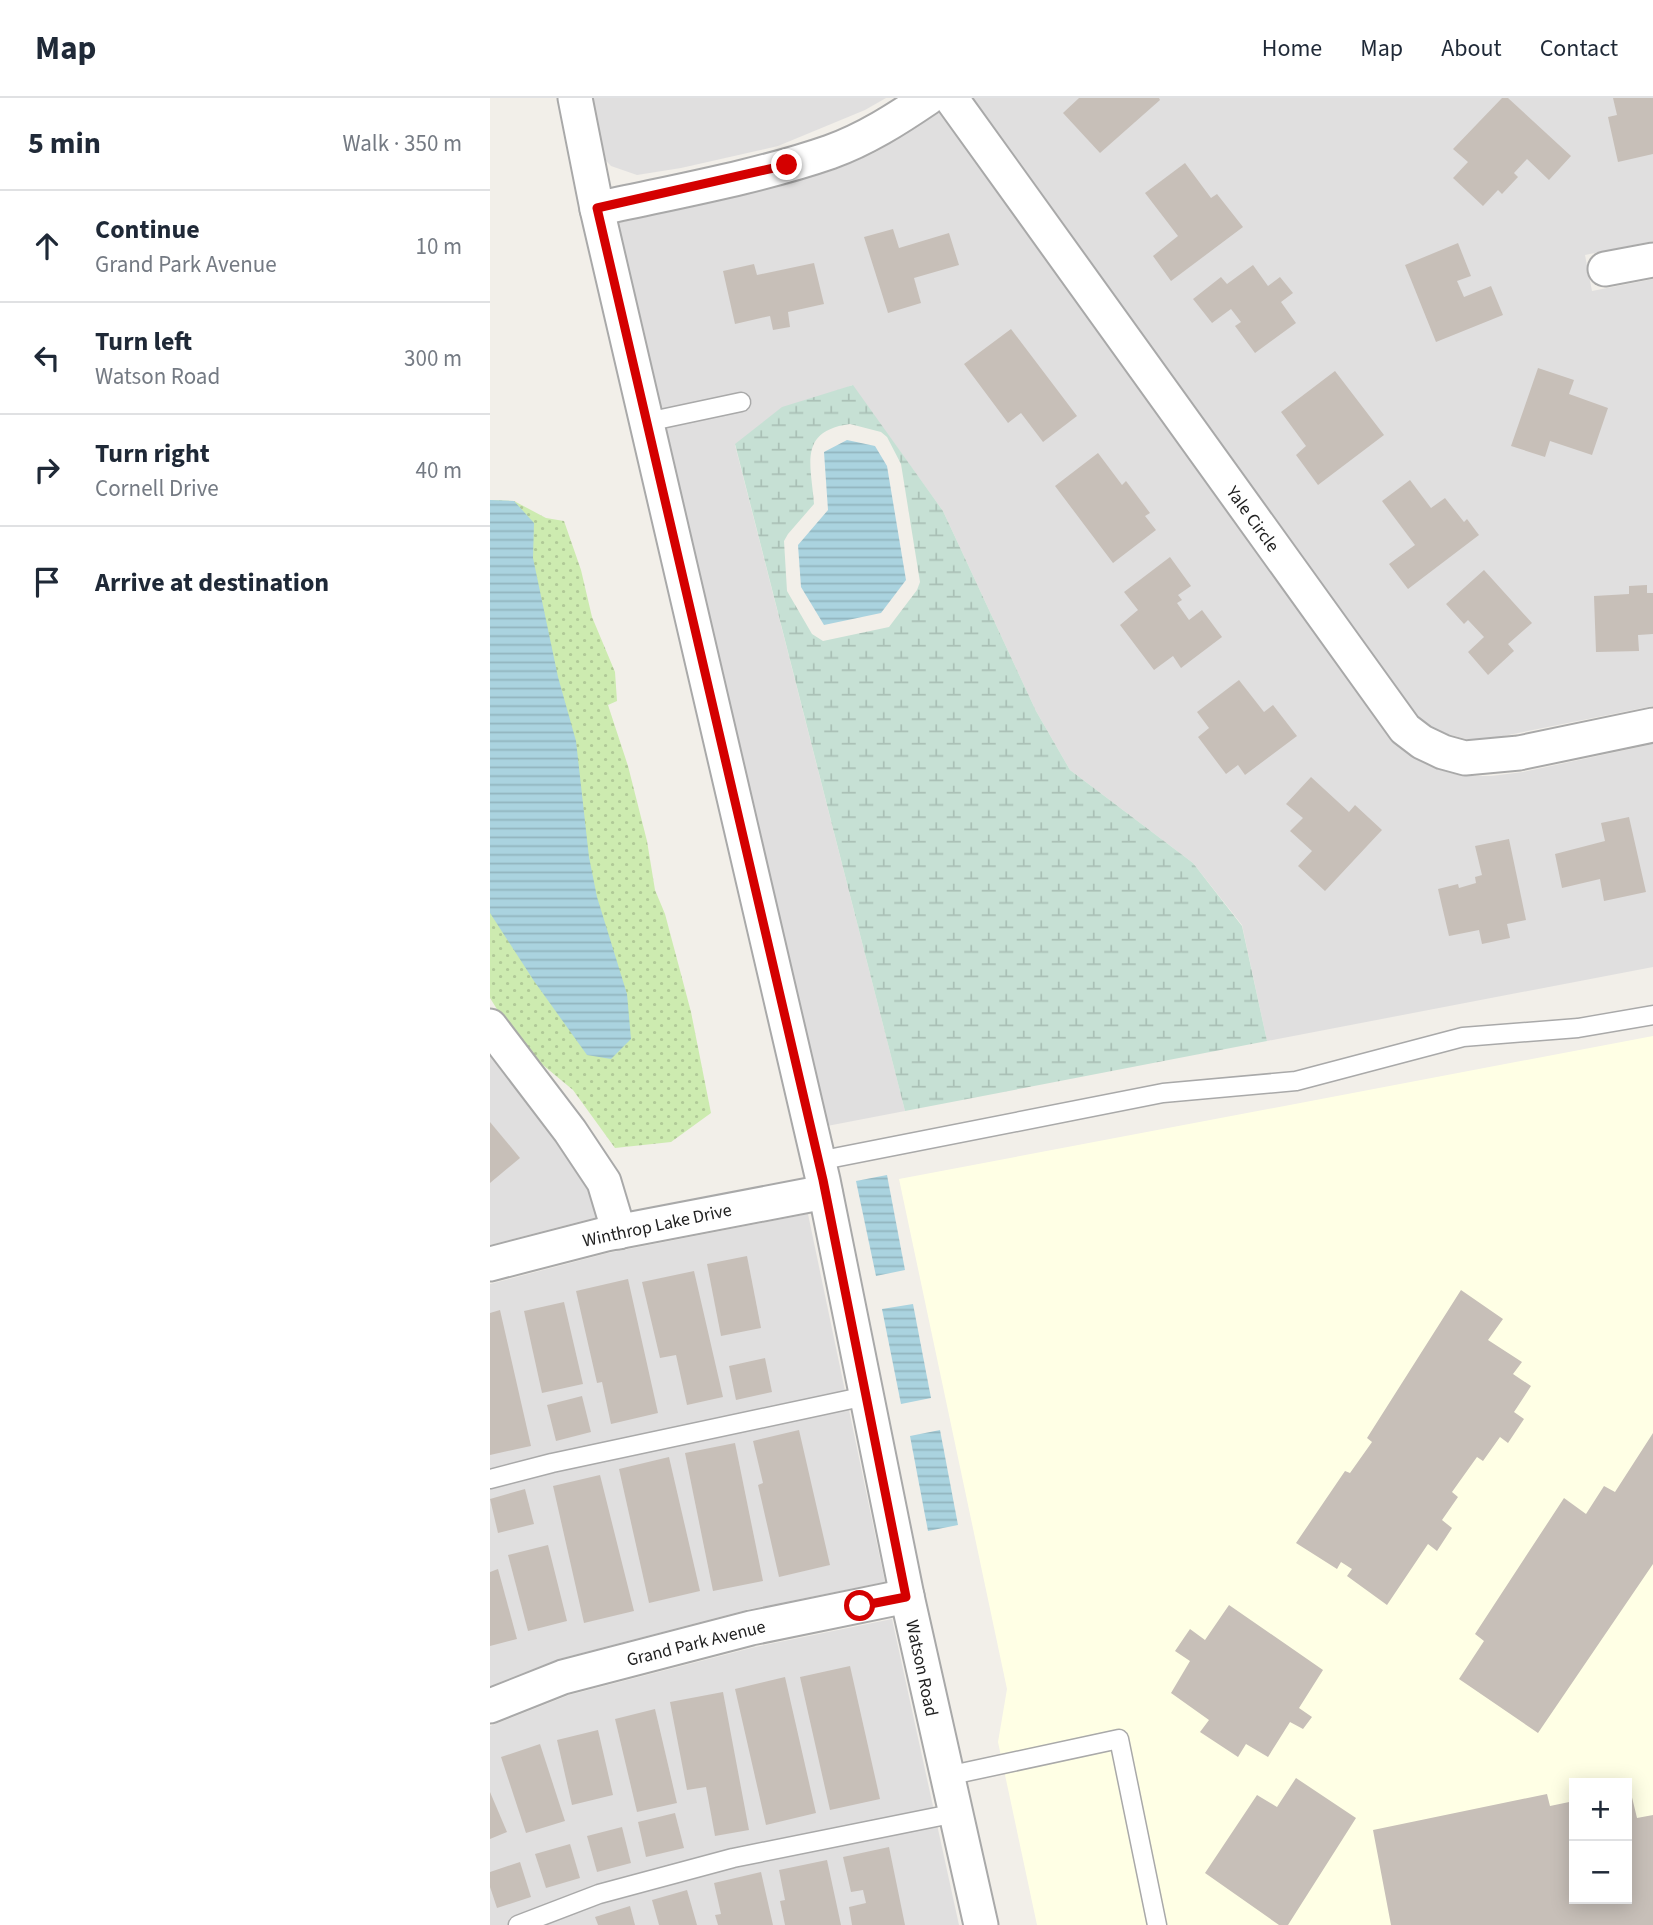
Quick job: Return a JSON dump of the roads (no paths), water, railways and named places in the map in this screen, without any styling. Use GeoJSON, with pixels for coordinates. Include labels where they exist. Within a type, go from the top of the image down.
{"type":"FeatureCollection","features":[{"type":"Feature","properties":{"kind":"street","name":"Watson Road"},"geometry":{"type":"LineString","coordinates":[[575,98],[597,208],[822,1176],[906,1597],[981,1925]]}},
{"type":"Feature","properties":{"kind":"street"},"geometry":{"type":"LineString","coordinates":[[597,208],[787,165],[832,151],[867,135],[928,98]]}},
{"type":"Feature","properties":{"kind":"street","name":"Yale Circle"},"geometry":{"type":"LineString","coordinates":[[951,98],[1405,729],[1422,742],[1465,758],[1490,757],[1653,725]]}},
{"type":"Feature","properties":{"kind":"street"},"geometry":{"type":"LineString","coordinates":[[1605,270],[1653,260]]}},
{"type":"Feature","properties":{"kind":"street"},"geometry":{"type":"LineString","coordinates":[[490,1026],[570,1131],[604,1182],[619,1232]]}},
{"type":"Feature","properties":{"kind":"street","name":"Winthrop Lake Drive"},"geometry":{"type":"LineString","coordinates":[[490,1264],[619,1232],[822,1176]]}},
{"type":"Feature","properties":{"kind":"street","name":"Grand Park Avenue"},"geometry":{"type":"LineString","coordinates":[[490,1706],[563,1677],[751,1628],[906,1597]]}},
{"type":"Feature","properties":{"kind":"lane"},"geometry":{"type":"LineString","coordinates":[[647,422],[741,402]]}},
{"type":"Feature","properties":{"kind":"lane"},"geometry":{"type":"LineString","coordinates":[[822,1176],[1163,1093],[1296,1081],[1463,1037],[1578,1028],[1653,1015]]}},
{"type":"Feature","properties":{"kind":"lane"},"geometry":{"type":"LineString","coordinates":[[490,1479],[552,1463],[866,1396]]}},
{"type":"Feature","properties":{"kind":"lane"},"geometry":{"type":"LineString","coordinates":[[947,1776],[1119,1739],[1157,1925]]}},
{"type":"Feature","properties":{"kind":"lane"},"geometry":{"type":"LineString","coordinates":[[518,1925],[599,1894],[733,1858],[956,1813]]}},
{"type":"Feature","properties":{"kind":"water"},"geometry":{"type":"Polygon","coordinates":[[[847,440],[875,446],[887,466],[906,580],[881,613],[824,625],[801,587],[798,545],[828,510],[824,452],[847,440]]]}},
{"type":"Feature","properties":{"kind":"water"},"geometry":{"type":"Polygon","coordinates":[[[490,500],[514,501],[534,523],[533,558],[558,677],[576,741],[589,857],[597,897],[627,994],[631,1039],[611,1059],[587,1055],[490,913],[490,500]]]}},
{"type":"Feature","properties":{"kind":"water"},"geometry":{"type":"Polygon","coordinates":[[[887,1175],[905,1270],[876,1276],[856,1181],[887,1175]]]}},
{"type":"Feature","properties":{"kind":"water"},"geometry":{"type":"Polygon","coordinates":[[[913,1304],[931,1398],[901,1404],[882,1309],[913,1304]]]}},
{"type":"Feature","properties":{"kind":"water"},"geometry":{"type":"Polygon","coordinates":[[[940,1430],[958,1525],[928,1531],[910,1436],[940,1430]]]}}]}
